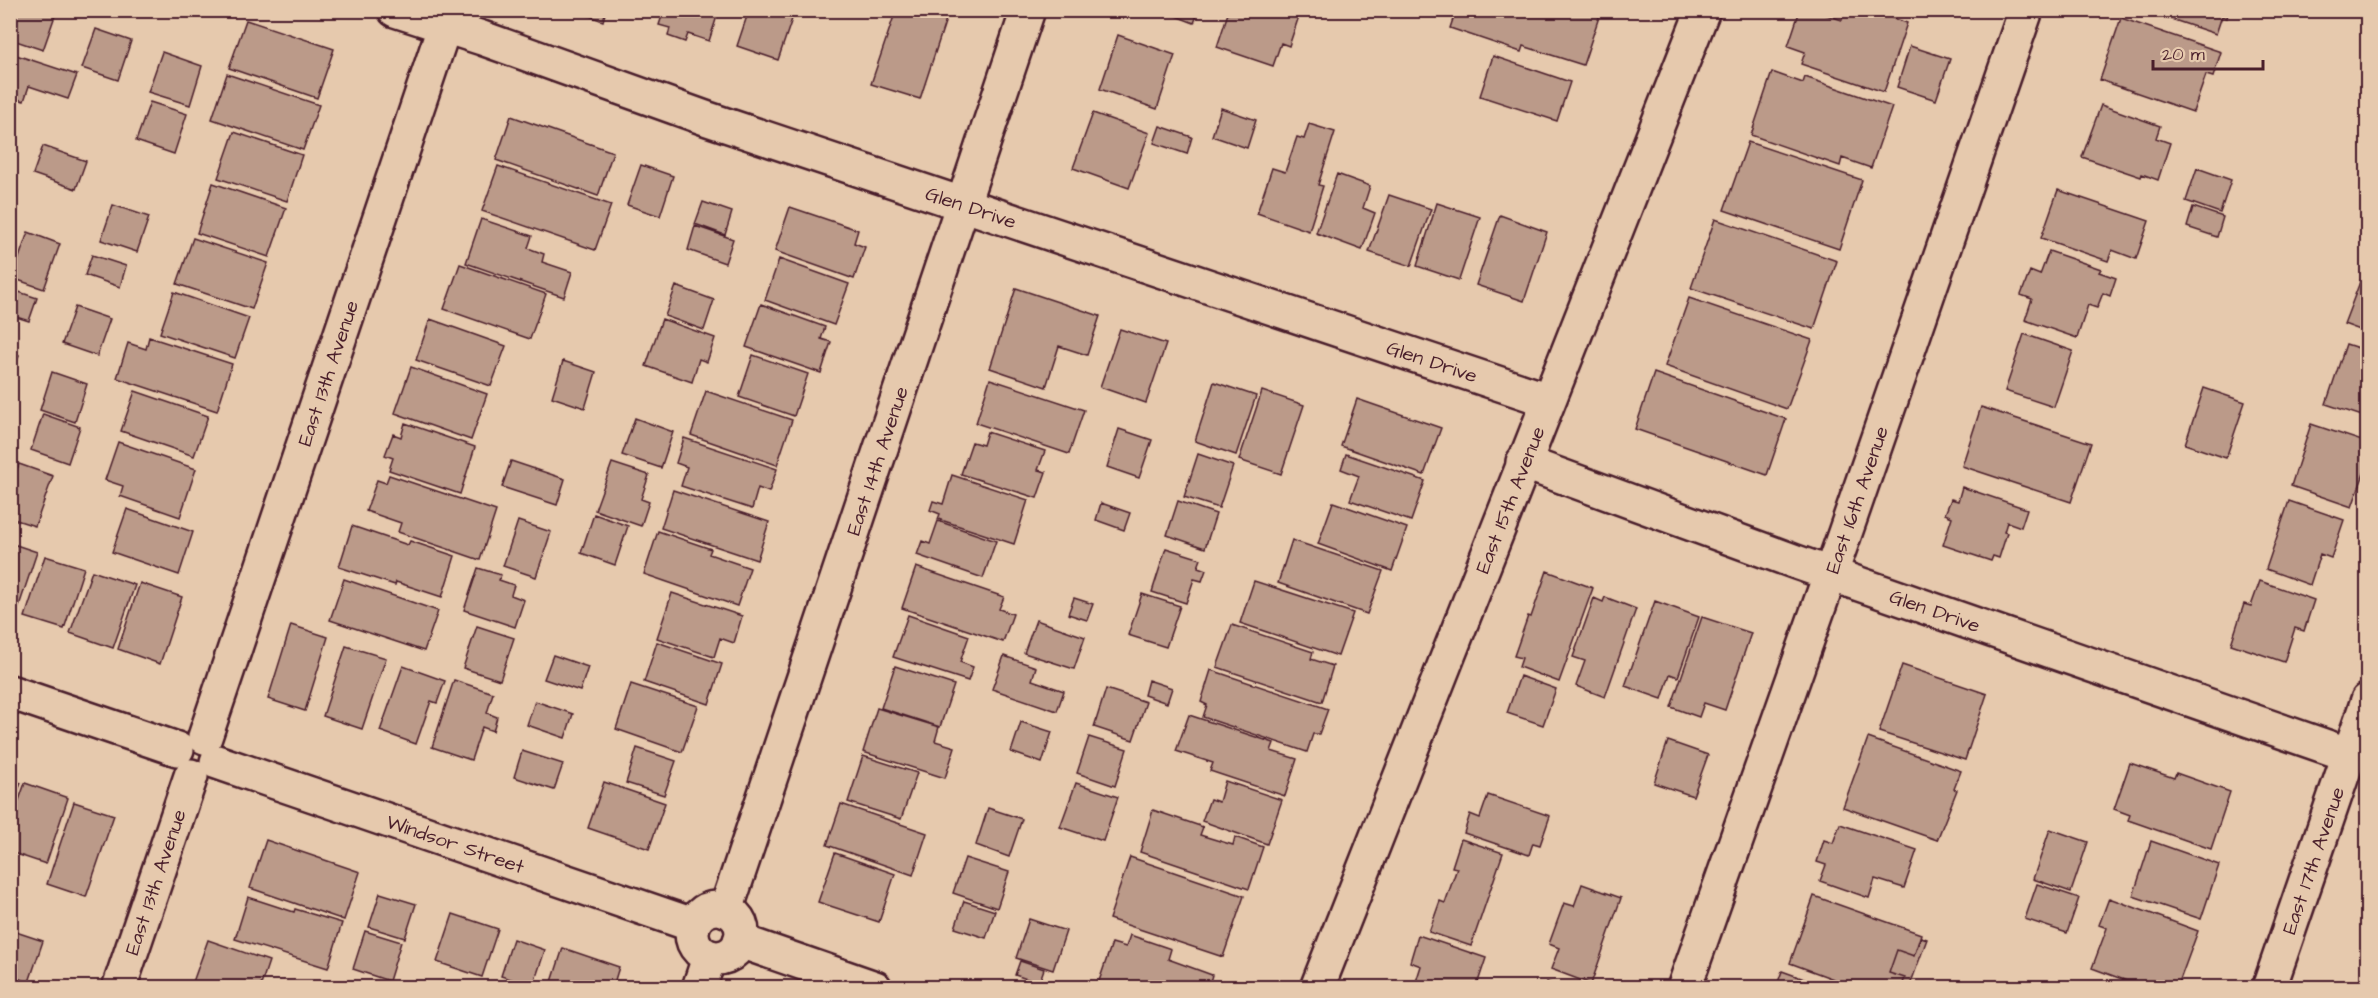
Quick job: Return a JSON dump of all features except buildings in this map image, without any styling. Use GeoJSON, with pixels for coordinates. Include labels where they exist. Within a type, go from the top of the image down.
{"type":"FeatureCollection","features":[{"type":"Feature","properties":{"kind":"street","name":"Glen Drive"},"geometry":{"type":"LineString","coordinates":[[395,10],[447,19],[482,38],[708,119],[1548,400]]}},
{"type":"Feature","properties":{"kind":"street","name":"East 14th Avenue"},"geometry":{"type":"LineString","coordinates":[[726,910],[1028,10]]}},
{"type":"Feature","properties":{"kind":"street","name":"East 15th Avenue"},"geometry":{"type":"LineString","coordinates":[[1317,987],[1703,10]]}},
{"type":"Feature","properties":{"kind":"street","name":"East 16th Avenue"},"geometry":{"type":"LineString","coordinates":[[1684,987],[1831,574],[2026,10]]}},
{"type":"Feature","properties":{"kind":"street","name":"East 13th Avenue"},"geometry":{"type":"LineString","coordinates":[[119,987],[447,19]]}},
{"type":"Feature","properties":{"kind":"street","name":"Glen Drive"},"geometry":{"type":"LineString","coordinates":[[1523,462],[1831,574],[2350,755]]}},
{"type":"Feature","properties":{"kind":"street","name":"Windsor Street"},"geometry":{"type":"LineString","coordinates":[[10,692],[693,925]]}},
{"type":"Feature","properties":{"kind":"street","name":"East 17th Avenue"},"geometry":{"type":"LineString","coordinates":[[2269,987],[2367,700]]}},
{"type":"Feature","properties":{"kind":"street"},"geometry":{"type":"LineString","coordinates":[[716,908],[726,910],[739,922],[742,932],[740,941],[729,956],[719,958],[704,973],[701,953],[694,945],[691,935],[693,925],[698,916],[706,910],[716,908]]}},
{"type":"Feature","properties":{"kind":"street"},"geometry":{"type":"LineString","coordinates":[[740,941],[875,987]]}}]}
